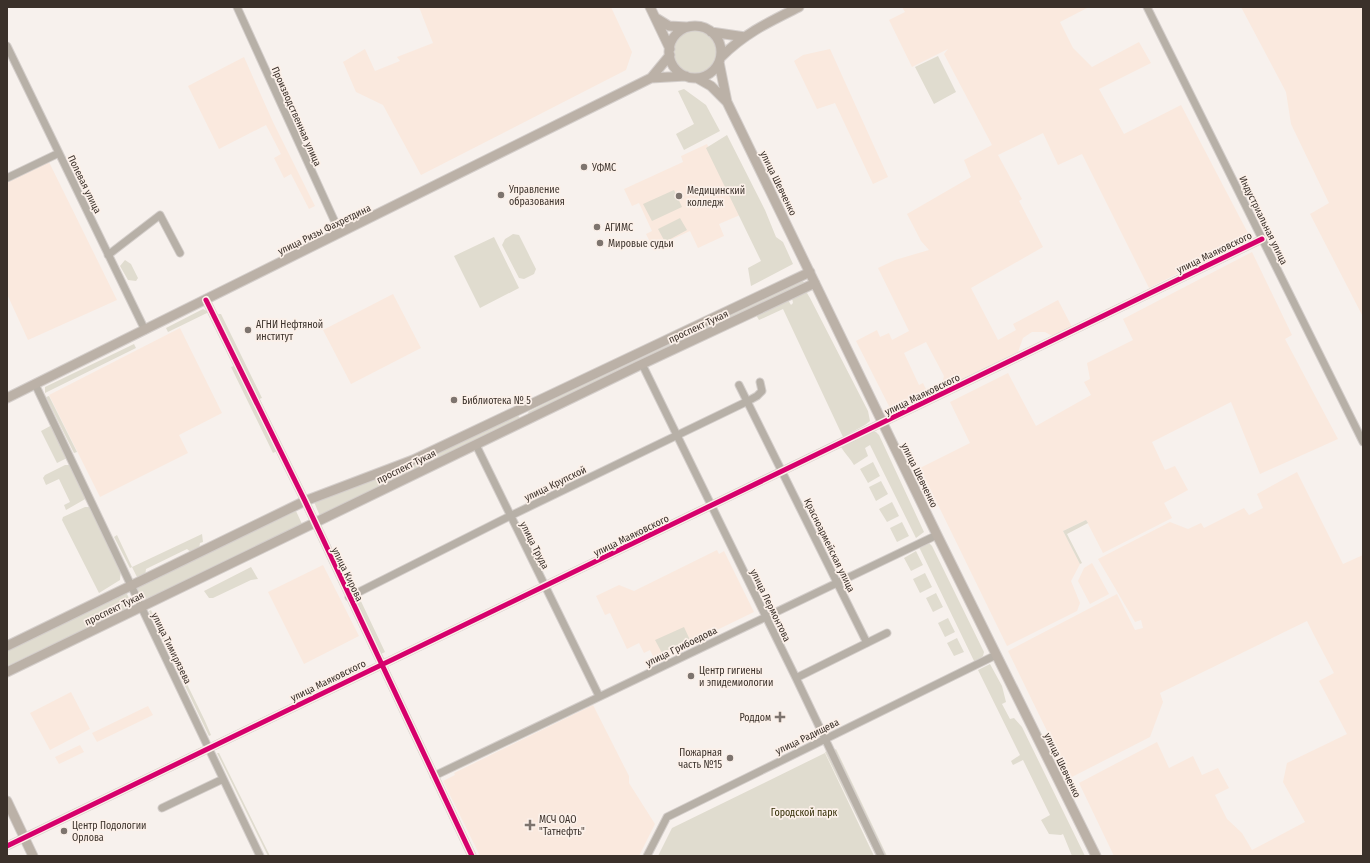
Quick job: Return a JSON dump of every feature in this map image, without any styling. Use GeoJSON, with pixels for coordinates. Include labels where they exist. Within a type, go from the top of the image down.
{"type":"FeatureCollection","features":[{"type":"Feature","properties":{"kind":"main road"},"geometry":{"type":"LineString","coordinates":[[650,7],[670,52],[675,68],[686,76]]}},
{"type":"Feature","properties":{"kind":"main road"},"geometry":{"type":"LineString","coordinates":[[696,78],[710,73],[732,46],[754,29],[799,7]]}},
{"type":"Feature","properties":{"kind":"main road"},"geometry":{"type":"LineString","coordinates":[[655,17],[669,26],[700,27],[711,32],[744,37]]}},
{"type":"Feature","properties":{"kind":"main road"},"geometry":{"type":"LineString","coordinates":[[651,78],[670,52],[674,38],[688,27]]}},
{"type":"Feature","properties":{"kind":"main road"},"geometry":{"type":"LineString","coordinates":[[711,32],[720,43],[720,60],[727,102]]}},
{"type":"Feature","properties":{"kind":"main road"},"geometry":{"type":"LineString","coordinates":[[651,78],[686,76],[696,78],[711,86],[727,102]]}},
{"type":"Feature","properties":{"kind":"main road","name":"улица Ризы Фахретдина"},"geometry":{"type":"LineString","coordinates":[[7,398],[651,78]]}},
{"type":"Feature","properties":{"kind":"main road","name":"улица Шевченко"},"geometry":{"type":"LineString","coordinates":[[727,102],[996,655],[1096,856]]}},
{"type":"Feature","properties":{"kind":"main road","name":"проспект Тукая"},"geometry":{"type":"LineString","coordinates":[[7,646],[132,587],[305,502],[413,460],[810,272]]}},
{"type":"Feature","properties":{"kind":"main road","name":"проспект Тукая"},"geometry":{"type":"LineString","coordinates":[[7,672],[642,364],[815,283]]}},
{"type":"Feature","properties":{"kind":"main road"},"geometry":{"type":"LineString","coordinates":[[7,801],[33,856]]}},
{"type":"Feature","properties":{"kind":"street","name":"Производственная улица"},"geometry":{"type":"LineString","coordinates":[[237,7],[340,233]]}},
{"type":"Feature","properties":{"kind":"street","name":"Индустриальная улица"},"geometry":{"type":"LineString","coordinates":[[1147,7],[1363,442]]}},
{"type":"Feature","properties":{"kind":"street","name":"Полевая улица"},"geometry":{"type":"LineString","coordinates":[[7,46],[145,330]]}},
{"type":"Feature","properties":{"kind":"street"},"geometry":{"type":"LineString","coordinates":[[7,178],[59,153]]}},
{"type":"Feature","properties":{"kind":"street"},"geometry":{"type":"LineString","coordinates":[[108,255],[160,215],[180,253]]}},
{"type":"Feature","properties":{"kind":"street","name":"улица Маяковского"},"geometry":{"type":"LineString","coordinates":[[7,846],[380,664],[545,586],[1262,239]]}},
{"type":"Feature","properties":{"kind":"street","name":"улица Кирова"},"geometry":{"type":"LineString","coordinates":[[206,300],[305,502],[380,664],[472,856]]}},
{"type":"Feature","properties":{"kind":"street"},"geometry":{"type":"LineString","coordinates":[[689,329],[694,339]]}},
{"type":"Feature","properties":{"kind":"street","name":"улица Лермонтова"},"geometry":{"type":"LineString","coordinates":[[642,364],[796,678],[881,856]]}},
{"type":"Feature","properties":{"kind":"street","name":"улица Крупской"},"geometry":{"type":"LineString","coordinates":[[349,597],[510,516],[748,401],[760,394],[762,391],[760,382]]}},
{"type":"Feature","properties":{"kind":"street","name":"улица Тимирязева"},"geometry":{"type":"LineString","coordinates":[[35,384],[260,856]]}},
{"type":"Feature","properties":{"kind":"street","name":"Красноармейская улица"},"geometry":{"type":"LineString","coordinates":[[739,385],[867,643]]}},
{"type":"Feature","properties":{"kind":"street"},"geometry":{"type":"LineString","coordinates":[[524,408],[529,419]]}},
{"type":"Feature","properties":{"kind":"street","name":"улица Труда"},"geometry":{"type":"LineString","coordinates":[[476,444],[598,696]]}},
{"type":"Feature","properties":{"kind":"street","name":"улица Грибоедова"},"geometry":{"type":"LineString","coordinates":[[434,776],[937,534]]}},
{"type":"Feature","properties":{"kind":"street"},"geometry":{"type":"LineString","coordinates":[[796,678],[887,633]]}},
{"type":"Feature","properties":{"kind":"street","name":"улица Радищева"},"geometry":{"type":"LineString","coordinates":[[647,856],[667,817],[996,655]]}},
{"type":"Feature","properties":{"kind":"street"},"geometry":{"type":"LineString","coordinates":[[162,808],[223,779]]}},
{"type":"Feature","properties":{"kind":"shaded area"},"geometry":{"type":"Polygon","coordinates":[[[419,7],[611,7],[632,52],[626,70],[421,175],[383,105],[356,92],[343,62],[365,49],[375,71],[400,61],[397,57],[433,43],[419,7]]]}},
{"type":"Feature","properties":{"kind":"shaded area"},"geometry":{"type":"Polygon","coordinates":[[[902,7],[1089,7],[1060,22],[1073,48],[1092,67],[1139,42],[1151,63],[1099,89],[1124,134],[1181,105],[1250,237],[1149,288],[1082,154],[1058,165],[1043,133],[998,155],[1022,199],[1019,201],[1043,247],[971,288],[998,340],[1016,330],[1013,324],[1058,300],[1072,327],[1052,336],[1045,332],[1032,332],[1023,338],[1018,352],[942,389],[941,387],[944,376],[926,342],[904,353],[919,385],[923,383],[929,395],[893,414],[856,341],[877,330],[880,337],[889,333],[892,340],[909,331],[878,268],[895,260],[929,250],[921,241],[907,214],[971,177],[964,160],[992,145],[944,54],[948,49],[912,67],[889,20],[905,12],[902,7]]]}},
{"type":"Feature","properties":{"kind":"shaded area"},"geometry":{"type":"Polygon","coordinates":[[[1241,7],[1363,7],[1362,315],[1310,214],[1329,203],[1291,124],[1286,92],[1241,7]]]}},
{"type":"Feature","properties":{"kind":"shaded area"},"geometry":{"type":"Polygon","coordinates":[[[830,49],[888,177],[873,184],[835,103],[817,109],[794,61],[803,55],[830,49]]]}},
{"type":"Feature","properties":{"kind":"shaded area"},"geometry":{"type":"Polygon","coordinates":[[[244,57],[273,122],[315,206],[309,209],[291,174],[284,178],[274,158],[281,154],[266,125],[219,149],[188,86],[244,57]]]}},
{"type":"Feature","properties":{"kind":"shaded area","name":"Медицинский колледж"},"geometry":{"type":"Polygon","coordinates":[[[707,144],[740,215],[719,224],[724,236],[698,248],[690,231],[653,248],[646,234],[652,231],[639,203],[632,206],[624,189],[683,162],[681,156],[707,144]]]}},
{"type":"Feature","properties":{"kind":"shaded area"},"geometry":{"type":"Polygon","coordinates":[[[48,160],[117,300],[28,340],[7,294],[7,181],[48,160]]]}},
{"type":"Feature","properties":{"kind":"shaded area"},"geometry":{"type":"Polygon","coordinates":[[[1252,252],[1292,335],[1285,339],[1338,439],[1260,474],[1231,402],[1152,442],[1165,470],[1175,466],[1188,490],[1164,503],[1172,518],[1103,553],[1086,520],[1063,531],[1080,564],[1071,581],[1080,603],[1077,611],[1007,646],[920,468],[970,443],[950,402],[1008,373],[1036,426],[1091,395],[1084,382],[1090,379],[1087,363],[1133,340],[1123,319],[1252,252]]]}},
{"type":"Feature","properties":{"kind":"shaded area"},"geometry":{"type":"Polygon","coordinates":[[[393,294],[421,348],[351,384],[323,330],[393,294]]]}},
{"type":"Feature","properties":{"kind":"shaded area"},"geometry":{"type":"Polygon","coordinates":[[[180,328],[222,413],[179,435],[188,453],[100,497],[49,395],[180,328]]]}},
{"type":"Feature","properties":{"kind":"shaded area"},"geometry":{"type":"Polygon","coordinates":[[[1297,472],[1343,564],[1363,555],[1363,856],[1114,856],[1079,783],[1157,742],[1169,768],[1193,756],[1202,775],[1218,768],[1229,788],[1215,795],[1227,819],[1242,833],[1252,850],[1305,822],[1283,782],[1287,763],[1347,734],[1319,681],[1334,673],[1307,621],[1160,693],[1163,702],[1150,737],[1070,778],[1008,651],[1117,594],[1135,630],[1143,628],[1141,620],[1135,622],[1098,559],[1170,522],[1188,529],[1201,523],[1204,528],[1244,508],[1249,515],[1263,508],[1257,494],[1297,472]]]}},
{"type":"Feature","properties":{"kind":"shaded area"},"geometry":{"type":"Polygon","coordinates":[[[717,550],[719,554],[724,551],[754,612],[655,660],[650,650],[644,653],[639,643],[627,649],[610,613],[605,615],[596,596],[619,585],[634,591],[717,550]]]}},
{"type":"Feature","properties":{"kind":"shaded area"},"geometry":{"type":"Polygon","coordinates":[[[1092,563],[1109,594],[1090,604],[1078,581],[1084,568],[1092,563]]]}},
{"type":"Feature","properties":{"kind":"shaded area"},"geometry":{"type":"Polygon","coordinates":[[[323,565],[359,636],[304,664],[268,592],[323,565]]]}},
{"type":"Feature","properties":{"kind":"shaded area"},"geometry":{"type":"Polygon","coordinates":[[[71,692],[90,729],[50,750],[30,713],[71,692]]]}},
{"type":"Feature","properties":{"kind":"shaded area"},"geometry":{"type":"Polygon","coordinates":[[[593,705],[629,776],[629,783],[655,824],[639,856],[480,856],[443,781],[455,775],[454,773],[593,705]]]}},
{"type":"Feature","properties":{"kind":"shaded area"},"geometry":{"type":"Polygon","coordinates":[[[148,706],[153,715],[97,742],[92,733],[148,706]]]}},
{"type":"Feature","properties":{"kind":"shaded area"},"geometry":{"type":"Polygon","coordinates":[[[80,745],[84,752],[59,764],[55,757],[80,745]]]}},
{"type":"Feature","properties":{"kind":"green space"},"geometry":{"type":"Polygon","coordinates":[[[691,31],[699,31],[704,32],[711,37],[716,44],[716,62],[711,69],[704,74],[691,75],[683,72],[676,65],[673,57],[673,49],[676,41],[683,34],[691,31]]]}},
{"type":"Feature","properties":{"kind":"green space"},"geometry":{"type":"Polygon","coordinates":[[[938,56],[956,92],[934,104],[915,67],[938,56]]]}},
{"type":"Feature","properties":{"kind":"green space"},"geometry":{"type":"Polygon","coordinates":[[[684,89],[706,105],[720,131],[684,150],[676,134],[694,124],[678,91],[684,89]]]}},
{"type":"Feature","properties":{"kind":"green space"},"geometry":{"type":"Polygon","coordinates":[[[727,135],[765,210],[776,237],[783,242],[793,264],[751,286],[748,268],[761,261],[706,148],[727,135]]]}},
{"type":"Feature","properties":{"kind":"green space"},"geometry":{"type":"Polygon","coordinates":[[[674,190],[682,207],[652,221],[643,204],[674,190]]]}},
{"type":"Feature","properties":{"kind":"green space"},"geometry":{"type":"Polygon","coordinates":[[[680,218],[687,230],[665,242],[658,229],[680,218]]]}},
{"type":"Feature","properties":{"kind":"green space"},"geometry":{"type":"Polygon","coordinates":[[[513,234],[519,235],[536,269],[534,274],[524,279],[519,278],[502,245],[505,239],[513,234]]]}},
{"type":"Feature","properties":{"kind":"green space"},"geometry":{"type":"Polygon","coordinates":[[[494,237],[519,288],[480,308],[454,256],[494,237]]]}},
{"type":"Feature","properties":{"kind":"green space"},"geometry":{"type":"Polygon","coordinates":[[[125,260],[131,264],[138,278],[136,281],[128,280],[120,266],[125,260]]]}},
{"type":"Feature","properties":{"kind":"green space"},"geometry":{"type":"Polygon","coordinates":[[[803,281],[804,283],[695,334],[693,329],[803,281]]]}},
{"type":"Feature","properties":{"kind":"green space"},"geometry":{"type":"Polygon","coordinates":[[[801,293],[807,293],[810,298],[868,411],[870,421],[843,437],[783,309],[759,320],[756,315],[788,300],[791,305],[793,303],[792,298],[801,293]]]}},
{"type":"Feature","properties":{"kind":"green space"},"geometry":{"type":"Polygon","coordinates":[[[203,309],[209,312],[168,332],[166,328],[203,309]]]}},
{"type":"Feature","properties":{"kind":"green space"},"geometry":{"type":"Polygon","coordinates":[[[218,314],[221,314],[262,398],[259,399],[218,314]]]}},
{"type":"Feature","properties":{"kind":"green space"},"geometry":{"type":"Polygon","coordinates":[[[688,334],[652,358],[530,416],[528,412],[650,350],[688,334]]]}},
{"type":"Feature","properties":{"kind":"green space"},"geometry":{"type":"Polygon","coordinates":[[[134,344],[136,348],[45,393],[45,387],[134,344]]]}},
{"type":"Feature","properties":{"kind":"green space"},"geometry":{"type":"Polygon","coordinates":[[[237,365],[279,450],[273,453],[231,367],[237,365]]]}},
{"type":"Feature","properties":{"kind":"green space"},"geometry":{"type":"Polygon","coordinates":[[[49,396],[77,452],[74,453],[46,397],[49,396]]]}},
{"type":"Feature","properties":{"kind":"green space"},"geometry":{"type":"Polygon","coordinates":[[[518,415],[521,421],[320,516],[314,502],[518,415]]]}},
{"type":"Feature","properties":{"kind":"green space"},"geometry":{"type":"Polygon","coordinates":[[[52,425],[67,458],[57,463],[41,431],[52,425]]]}},
{"type":"Feature","properties":{"kind":"green space"},"geometry":{"type":"Polygon","coordinates":[[[873,431],[879,435],[924,532],[916,538],[870,445],[865,448],[868,456],[854,465],[841,447],[873,431]]]}},
{"type":"Feature","properties":{"kind":"green space"},"geometry":{"type":"Polygon","coordinates":[[[873,462],[880,476],[868,483],[860,469],[873,462]]]}},
{"type":"Feature","properties":{"kind":"green space"},"geometry":{"type":"Polygon","coordinates":[[[65,465],[71,465],[87,498],[66,510],[64,505],[70,502],[59,479],[46,485],[43,478],[45,475],[65,465]]]}},
{"type":"Feature","properties":{"kind":"green space"},"geometry":{"type":"Polygon","coordinates":[[[881,481],[888,494],[876,501],[869,487],[881,481]]]}},
{"type":"Feature","properties":{"kind":"green space"},"geometry":{"type":"Polygon","coordinates":[[[892,502],[899,516],[887,522],[879,509],[892,502]]]}},
{"type":"Feature","properties":{"kind":"green space"},"geometry":{"type":"Polygon","coordinates":[[[85,507],[91,507],[121,569],[120,580],[99,593],[62,520],[63,517],[85,507]]]}},
{"type":"Feature","properties":{"kind":"green space"},"geometry":{"type":"Polygon","coordinates":[[[296,511],[302,524],[143,601],[137,588],[296,511]]]}},
{"type":"Feature","properties":{"kind":"green space"},"geometry":{"type":"Polygon","coordinates":[[[1086,520],[1088,523],[1067,534],[1082,563],[1080,564],[1063,531],[1086,520]]]}},
{"type":"Feature","properties":{"kind":"green space"},"geometry":{"type":"Polygon","coordinates":[[[902,522],[909,536],[897,542],[890,528],[902,522]]]}},
{"type":"Feature","properties":{"kind":"green space"},"geometry":{"type":"Polygon","coordinates":[[[202,534],[203,542],[200,543],[199,549],[192,553],[187,549],[146,569],[145,576],[138,579],[132,567],[202,534]]]}},
{"type":"Feature","properties":{"kind":"green space"},"geometry":{"type":"Polygon","coordinates":[[[117,535],[132,567],[130,568],[114,537],[117,535]]]}},
{"type":"Feature","properties":{"kind":"green space"},"geometry":{"type":"Polygon","coordinates":[[[928,542],[932,546],[984,652],[983,656],[975,663],[919,547],[928,542]]]}},
{"type":"Feature","properties":{"kind":"green space"},"geometry":{"type":"Polygon","coordinates":[[[916,551],[923,565],[911,571],[904,558],[916,551]]]}},
{"type":"Feature","properties":{"kind":"green space"},"geometry":{"type":"Polygon","coordinates":[[[251,567],[258,579],[251,580],[213,598],[209,598],[204,591],[251,567]]]}},
{"type":"Feature","properties":{"kind":"green space"},"geometry":{"type":"Polygon","coordinates":[[[925,573],[932,587],[920,593],[913,579],[925,573]]]}},
{"type":"Feature","properties":{"kind":"green space"},"geometry":{"type":"Polygon","coordinates":[[[126,592],[133,606],[7,666],[7,649],[126,592]]]}},
{"type":"Feature","properties":{"kind":"green space"},"geometry":{"type":"Polygon","coordinates":[[[936,593],[943,607],[933,612],[926,598],[936,593]]]}},
{"type":"Feature","properties":{"kind":"green space"},"geometry":{"type":"Polygon","coordinates":[[[359,597],[385,652],[379,655],[354,599],[359,597]]]}},
{"type":"Feature","properties":{"kind":"green space"},"geometry":{"type":"Polygon","coordinates":[[[151,610],[205,721],[211,735],[209,736],[149,611],[151,610]]]}},
{"type":"Feature","properties":{"kind":"green space"},"geometry":{"type":"Polygon","coordinates":[[[948,618],[955,632],[945,637],[938,623],[948,618]]]}},
{"type":"Feature","properties":{"kind":"green space"},"geometry":{"type":"Polygon","coordinates":[[[684,627],[690,640],[662,653],[655,640],[684,627]]]}},
{"type":"Feature","properties":{"kind":"green space"},"geometry":{"type":"Polygon","coordinates":[[[957,638],[964,652],[954,656],[947,643],[957,638]]]}},
{"type":"Feature","properties":{"kind":"green space"},"geometry":{"type":"Polygon","coordinates":[[[990,664],[1002,686],[1006,702],[1002,704],[1010,719],[1014,718],[1022,727],[1085,856],[1072,856],[1063,834],[1049,834],[1041,820],[1050,815],[1023,760],[1013,765],[1011,761],[1020,755],[978,670],[990,664]]]}},
{"type":"Feature","properties":{"kind":"green space"},"geometry":{"type":"Polygon","coordinates":[[[836,749],[887,856],[885,856],[834,750],[836,749]]]}},
{"type":"Feature","properties":{"kind":"green space"},"geometry":{"type":"Polygon","coordinates":[[[827,751],[878,856],[876,856],[825,752],[827,751]]]}},
{"type":"Feature","properties":{"kind":"green space"},"geometry":{"type":"Polygon","coordinates":[[[217,753],[219,753],[270,856],[268,856],[217,753]]]}},
{"type":"Feature","properties":{"kind":"green space","name":"Городской парк"},"geometry":{"type":"Polygon","coordinates":[[[825,753],[874,856],[658,856],[672,828],[825,753]]]}},
{"type":"Feature","properties":{"kind":"cycle path"},"geometry":{"type":"LineString","coordinates":[[7,846],[1262,239]]}},
{"type":"Feature","properties":{"kind":"cycle path"},"geometry":{"type":"LineString","coordinates":[[206,300],[305,501],[472,856]]}},
{"type":"Feature","properties":{"kind":"place","name":"УФМС"},"geometry":{"type":"Point","coordinates":[584,167]}},
{"type":"Feature","properties":{"kind":"place","name":"Управление образования"},"geometry":{"type":"Point","coordinates":[501,195]}},
{"type":"Feature","properties":{"kind":"place","name":"Медицинский колледж"},"geometry":{"type":"Point","coordinates":[679,196]}},
{"type":"Feature","properties":{"kind":"place","name":"АГИМС"},"geometry":{"type":"Point","coordinates":[597,227]}},
{"type":"Feature","properties":{"kind":"place","name":"Мировые судьи"},"geometry":{"type":"Point","coordinates":[600,243]}},
{"type":"Feature","properties":{"kind":"place","name":"АГНИ Нефтяной институт"},"geometry":{"type":"Point","coordinates":[248,330]}},
{"type":"Feature","properties":{"kind":"place","name":"Библиотека № 5"},"geometry":{"type":"Point","coordinates":[454,400]}},
{"type":"Feature","properties":{"kind":"place","name":"Центр гигиены и эпидемиологии"},"geometry":{"type":"Point","coordinates":[691,676]}},
{"type":"Feature","properties":{"kind":"place","name":"Роддом"},"geometry":{"type":"Point","coordinates":[780,717]}},
{"type":"Feature","properties":{"kind":"place","name":"Пожарная часть №15"},"geometry":{"type":"Point","coordinates":[730,758]}},
{"type":"Feature","properties":{"kind":"place","name":"МСЧ ОАО \"Татнефть\""},"geometry":{"type":"Point","coordinates":[530,825]}},
{"type":"Feature","properties":{"kind":"place","name":"Центр Подологии Орлова"},"geometry":{"type":"Point","coordinates":[64,831]}}]}
